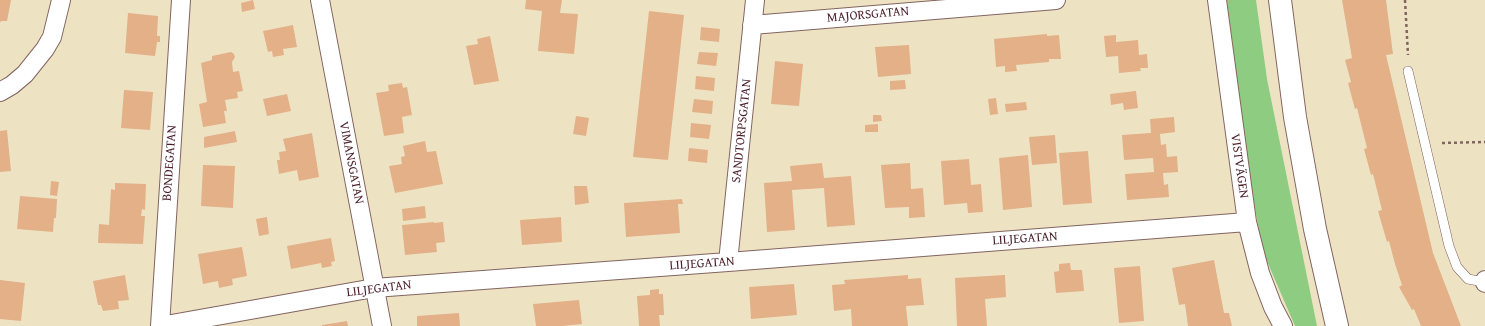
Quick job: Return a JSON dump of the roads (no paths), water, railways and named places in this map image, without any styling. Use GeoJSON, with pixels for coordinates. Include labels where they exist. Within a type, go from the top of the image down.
{"type":"FeatureCollection","features":[{"type":"Feature","properties":{"kind":"main road"},"geometry":{"type":"LineString","coordinates":[[1280,0],[1295,117],[1315,229],[1337,326]]}},
{"type":"Feature","properties":{"kind":"street"},"geometry":{"type":"LineString","coordinates":[[0,92],[12,85],[24,74],[45,49],[52,36],[61,0]]}},
{"type":"Feature","properties":{"kind":"street","name":"BONDEGATAN"},"geometry":{"type":"LineString","coordinates":[[160,326],[181,0]]}},
{"type":"Feature","properties":{"kind":"street","name":"VIMANSGATAN"},"geometry":{"type":"LineString","coordinates":[[320,0],[382,326]]}},
{"type":"Feature","properties":{"kind":"street","name":"SANDTORPSGATAN"},"geometry":{"type":"LineString","coordinates":[[728,262],[755,0]]}},
{"type":"Feature","properties":{"kind":"street","name":"MAJORSGATAN"},"geometry":{"type":"LineString","coordinates":[[752,25],[1056,0]]}},
{"type":"Feature","properties":{"kind":"street","name":"VISTVÄGEN"},"geometry":{"type":"LineString","coordinates":[[1217,0],[1247,222],[1260,273],[1273,307],[1283,326]]}},
{"type":"Feature","properties":{"kind":"street","name":"LILJEGATAN"},"geometry":{"type":"LineString","coordinates":[[160,326],[374,288],[1247,222]]}},
{"type":"Feature","properties":{"kind":"lane"},"geometry":{"type":"LineString","coordinates":[[1408,71],[1449,246],[1457,267],[1468,279],[1485,282]]}}]}
